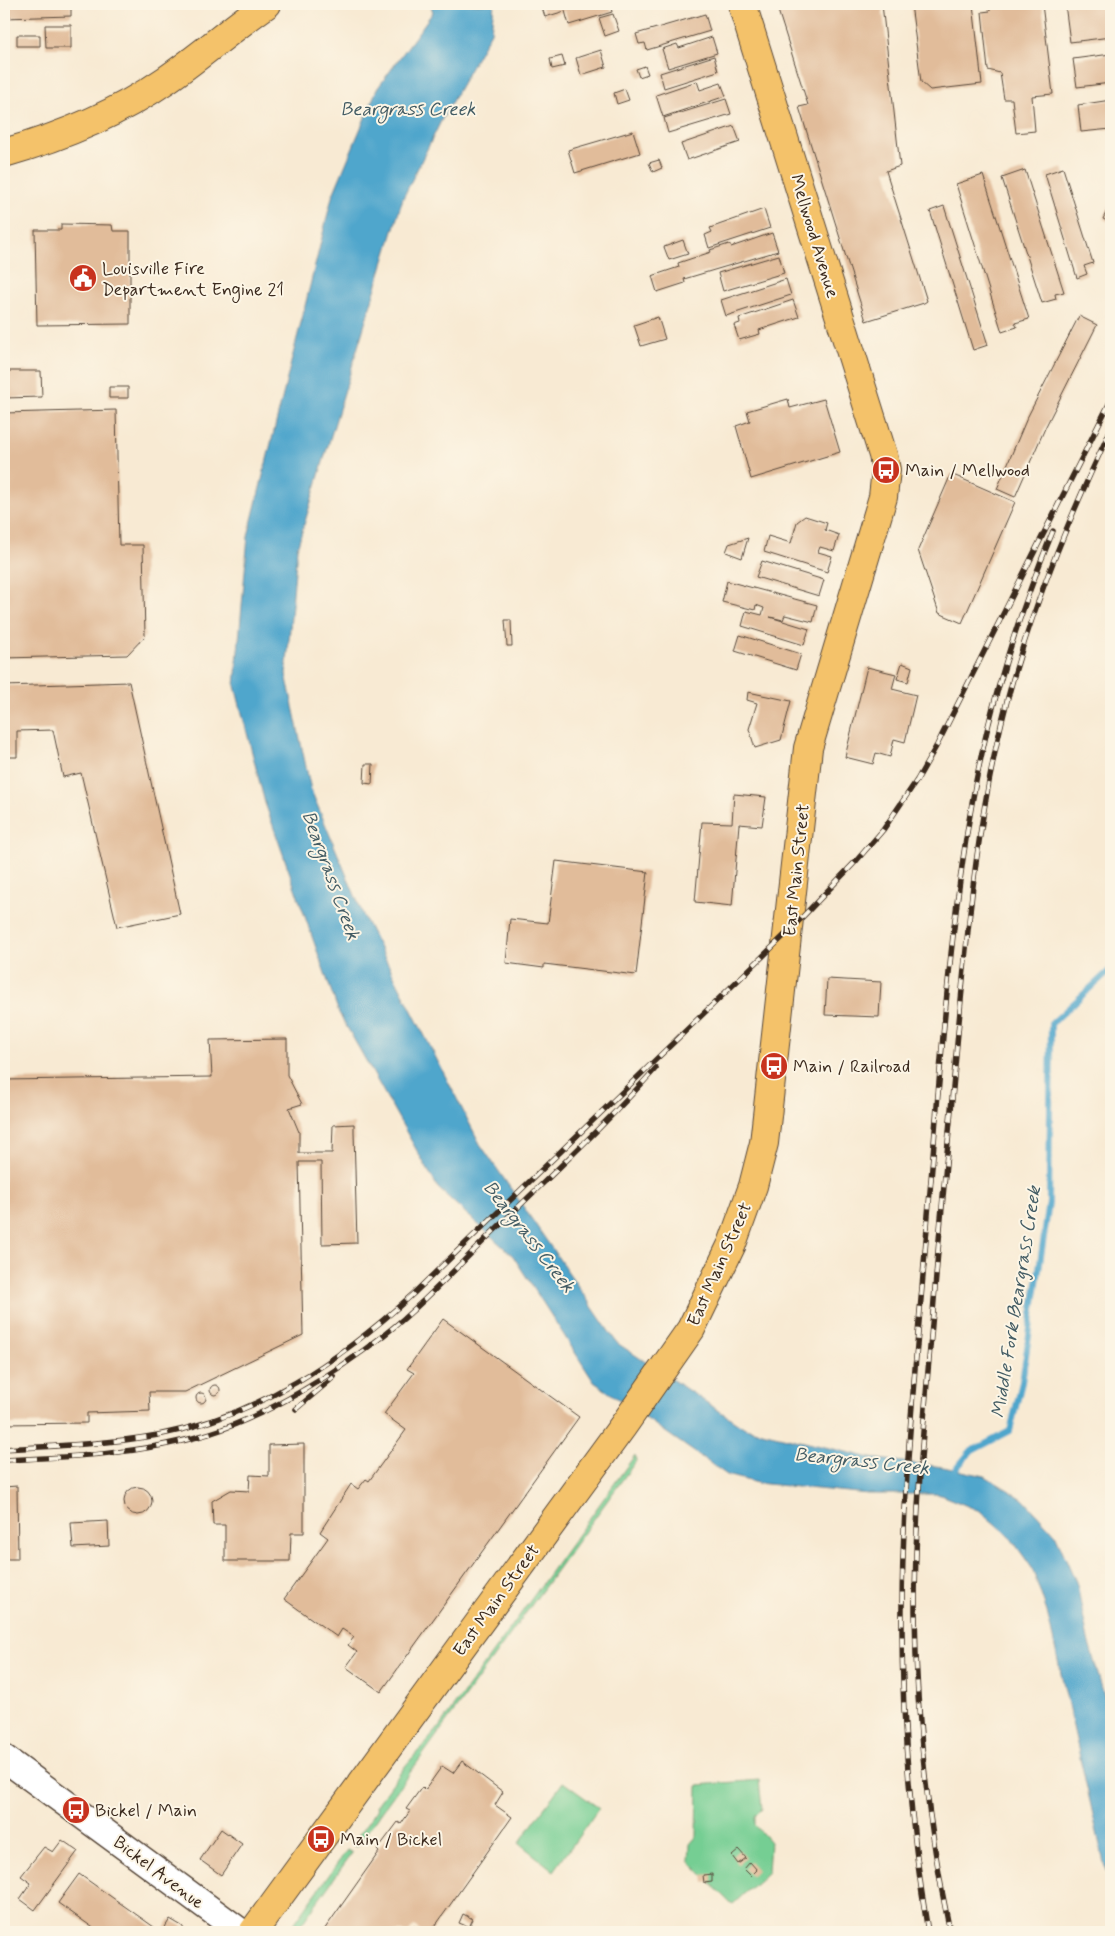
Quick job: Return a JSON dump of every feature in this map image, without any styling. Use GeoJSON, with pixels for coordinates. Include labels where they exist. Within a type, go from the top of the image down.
{"type":"FeatureCollection","features":[{"type":"Feature","properties":{"kind":"main road"},"geometry":{"type":"LineString","coordinates":[[4,152],[65,133],[97,120],[164,81],[267,4]]}},
{"type":"Feature","properties":{"kind":"main road","name":"Mellwood Avenue"},"geometry":{"type":"LineString","coordinates":[[742,4],[879,440],[886,470]]}},
{"type":"Feature","properties":{"kind":"main road","name":"East Main Street"},"geometry":{"type":"LineString","coordinates":[[253,1932],[670,1361],[709,1295],[732,1244],[753,1186],[764,1143],[808,748],[883,497],[886,470]]}},
{"type":"Feature","properties":{"kind":"street","name":"Bickel Avenue"},"geometry":{"type":"LineString","coordinates":[[4,1758],[241,1932]]}},
{"type":"Feature","properties":{"kind":"green space"},"geometry":{"type":"Polygon","coordinates":[[[635,1455],[636,1461],[356,1847],[352,1844],[377,1810],[376,1806],[406,1765],[437,1730],[635,1455]]]}},
{"type":"Feature","properties":{"kind":"green space"},"geometry":{"type":"Polygon","coordinates":[[[759,1780],[762,1809],[755,1816],[755,1825],[770,1842],[768,1872],[732,1905],[689,1861],[690,1844],[697,1836],[698,1785],[759,1780]]]}},
{"type":"Feature","properties":{"kind":"green space"},"geometry":{"type":"Polygon","coordinates":[[[563,1782],[599,1808],[554,1871],[519,1843],[563,1782]]]}},
{"type":"Feature","properties":{"kind":"green space"},"geometry":{"type":"Polygon","coordinates":[[[347,1850],[352,1853],[296,1932],[288,1932],[347,1850]]]}},
{"type":"Feature","properties":{"kind":"water","name":"Beargrass Creek"},"geometry":{"type":"Polygon","coordinates":[[[430,4],[494,4],[491,32],[442,119],[403,198],[297,548],[286,674],[311,790],[364,917],[480,1144],[617,1343],[745,1428],[871,1458],[943,1467],[985,1476],[1023,1499],[1055,1534],[1077,1584],[1088,1640],[1111,1719],[1111,1894],[1047,1612],[1032,1568],[1010,1537],[980,1511],[938,1494],[868,1494],[757,1483],[727,1475],[594,1382],[513,1256],[438,1188],[339,1013],[265,803],[235,686],[248,536],[332,197],[377,89],[433,12],[430,4]]]}},
{"type":"Feature","properties":{"kind":"building"},"geometry":{"type":"Polygon","coordinates":[[[4,4],[71,4],[71,16],[4,18],[4,4]]]}},
{"type":"Feature","properties":{"kind":"building"},"geometry":{"type":"Polygon","coordinates":[[[541,4],[610,4],[612,12],[569,25],[565,11],[545,17],[541,4]]]}},
{"type":"Feature","properties":{"kind":"building"},"geometry":{"type":"Polygon","coordinates":[[[776,4],[882,4],[900,166],[886,171],[927,301],[924,303],[866,321],[799,107],[808,105],[776,4]]]}},
{"type":"Feature","properties":{"kind":"building"},"geometry":{"type":"Polygon","coordinates":[[[911,4],[973,4],[982,84],[930,90],[921,82],[911,4]]]}},
{"type":"Feature","properties":{"kind":"building"},"geometry":{"type":"Polygon","coordinates":[[[990,4],[1042,4],[1053,94],[1032,96],[1035,131],[1016,133],[1012,99],[1004,99],[1000,73],[988,70],[982,12],[990,11],[990,4]]]}},
{"type":"Feature","properties":{"kind":"building"},"geometry":{"type":"Polygon","coordinates":[[[1065,4],[1111,4],[1111,37],[1070,42],[1065,4]]]}},
{"type":"Feature","properties":{"kind":"building"},"geometry":{"type":"Polygon","coordinates":[[[613,14],[619,31],[605,36],[599,18],[613,14]]]}},
{"type":"Feature","properties":{"kind":"building"},"geometry":{"type":"Polygon","coordinates":[[[705,14],[710,31],[647,50],[645,43],[639,44],[636,34],[705,14]]]}},
{"type":"Feature","properties":{"kind":"building"},"geometry":{"type":"Polygon","coordinates":[[[45,25],[71,25],[71,48],[46,48],[45,25]]]}},
{"type":"Feature","properties":{"kind":"building"},"geometry":{"type":"Polygon","coordinates":[[[17,35],[40,35],[40,46],[17,46],[17,35]]]}},
{"type":"Feature","properties":{"kind":"building"},"geometry":{"type":"Polygon","coordinates":[[[712,37],[717,53],[668,68],[662,49],[677,44],[679,48],[712,37]]]}},
{"type":"Feature","properties":{"kind":"building"},"geometry":{"type":"Polygon","coordinates":[[[601,50],[606,67],[581,75],[576,58],[601,50]]]}},
{"type":"Feature","properties":{"kind":"building"},"geometry":{"type":"Polygon","coordinates":[[[1111,54],[1111,83],[1077,87],[1073,59],[1111,54]]]}},
{"type":"Feature","properties":{"kind":"building"},"geometry":{"type":"Polygon","coordinates":[[[562,56],[565,66],[552,69],[550,59],[562,56]]]}},
{"type":"Feature","properties":{"kind":"building"},"geometry":{"type":"Polygon","coordinates":[[[714,56],[718,71],[664,88],[660,73],[714,56]]]}},
{"type":"Feature","properties":{"kind":"building"},"geometry":{"type":"Polygon","coordinates":[[[645,66],[648,74],[639,77],[636,69],[645,66]]]}},
{"type":"Feature","properties":{"kind":"building"},"geometry":{"type":"Polygon","coordinates":[[[697,81],[700,90],[721,83],[726,96],[663,117],[656,95],[697,81]]]}},
{"type":"Feature","properties":{"kind":"building"},"geometry":{"type":"Polygon","coordinates":[[[625,89],[629,100],[617,104],[614,93],[625,89]]]}},
{"type":"Feature","properties":{"kind":"building"},"geometry":{"type":"Polygon","coordinates":[[[726,99],[731,114],[668,133],[664,118],[726,99]]]}},
{"type":"Feature","properties":{"kind":"building"},"geometry":{"type":"Polygon","coordinates":[[[1111,100],[1111,129],[1081,132],[1078,105],[1111,100]]]}},
{"type":"Feature","properties":{"kind":"building"},"geometry":{"type":"Polygon","coordinates":[[[734,126],[740,142],[687,160],[681,144],[734,126]]]}},
{"type":"Feature","properties":{"kind":"building"},"geometry":{"type":"Polygon","coordinates":[[[633,131],[640,153],[575,173],[568,150],[633,131]]]}},
{"type":"Feature","properties":{"kind":"building"},"geometry":{"type":"Polygon","coordinates":[[[659,160],[662,168],[653,172],[649,163],[659,160]]]}},
{"type":"Feature","properties":{"kind":"building"},"geometry":{"type":"Polygon","coordinates":[[[1063,168],[1093,263],[1084,266],[1087,274],[1077,278],[1045,174],[1063,168]]]}},
{"type":"Feature","properties":{"kind":"building"},"geometry":{"type":"Polygon","coordinates":[[[1025,170],[1064,292],[1055,294],[1056,299],[1042,303],[1002,178],[1025,170]]]}},
{"type":"Feature","properties":{"kind":"building"},"geometry":{"type":"Polygon","coordinates":[[[983,175],[1029,319],[1015,323],[1017,327],[1002,332],[956,184],[983,175]]]}},
{"type":"Feature","properties":{"kind":"building"},"geometry":{"type":"Polygon","coordinates":[[[1111,202],[1111,223],[1103,219],[1111,202]]]}},
{"type":"Feature","properties":{"kind":"building"},"geometry":{"type":"Polygon","coordinates":[[[944,206],[988,345],[973,350],[930,211],[944,206]]]}},
{"type":"Feature","properties":{"kind":"building"},"geometry":{"type":"Polygon","coordinates":[[[764,209],[770,228],[709,248],[705,235],[712,232],[710,228],[764,209]]]}},
{"type":"Feature","properties":{"kind":"building","name":"Louisville Fire Department Engine 21"},"geometry":{"type":"Polygon","coordinates":[[[61,224],[112,225],[113,231],[130,231],[130,324],[37,325],[35,230],[61,230],[61,224]]]}},
{"type":"Feature","properties":{"kind":"building"},"geometry":{"type":"Polygon","coordinates":[[[772,233],[778,251],[684,279],[685,283],[657,292],[652,276],[679,267],[678,263],[711,252],[710,250],[729,244],[731,247],[772,233]]]}},
{"type":"Feature","properties":{"kind":"building"},"geometry":{"type":"Polygon","coordinates":[[[683,240],[688,254],[669,260],[664,247],[683,240]]]}},
{"type":"Feature","properties":{"kind":"building"},"geometry":{"type":"Polygon","coordinates":[[[779,255],[784,273],[723,291],[718,273],[779,255]]]}},
{"type":"Feature","properties":{"kind":"building"},"geometry":{"type":"Polygon","coordinates":[[[786,279],[791,295],[726,316],[721,300],[786,279]]]}},
{"type":"Feature","properties":{"kind":"building"},"geometry":{"type":"Polygon","coordinates":[[[793,300],[799,317],[759,330],[760,334],[739,340],[734,325],[740,323],[739,318],[793,300]]]}},
{"type":"Feature","properties":{"kind":"building"},"geometry":{"type":"Polygon","coordinates":[[[1079,316],[1097,325],[1046,426],[1015,497],[997,489],[1027,418],[1079,316]]]}},
{"type":"Feature","properties":{"kind":"building"},"geometry":{"type":"Polygon","coordinates":[[[658,317],[665,339],[641,346],[634,325],[658,317]]]}},
{"type":"Feature","properties":{"kind":"building"},"geometry":{"type":"Polygon","coordinates":[[[4,371],[41,371],[42,397],[4,398],[4,371]]]}},
{"type":"Feature","properties":{"kind":"building"},"geometry":{"type":"Polygon","coordinates":[[[109,387],[128,387],[128,398],[109,398],[109,387]]]}},
{"type":"Feature","properties":{"kind":"building"},"geometry":{"type":"Polygon","coordinates":[[[788,399],[790,408],[824,399],[840,452],[751,479],[736,426],[750,421],[747,411],[788,399]]]}},
{"type":"Feature","properties":{"kind":"building"},"geometry":{"type":"Polygon","coordinates":[[[116,410],[119,545],[143,545],[145,636],[127,655],[4,658],[4,413],[116,410]]]}},
{"type":"Feature","properties":{"kind":"building"},"geometry":{"type":"Polygon","coordinates":[[[951,474],[1015,502],[962,623],[939,613],[918,550],[951,474]]]}},
{"type":"Feature","properties":{"kind":"building"},"geometry":{"type":"Polygon","coordinates":[[[805,516],[827,523],[825,530],[839,535],[834,551],[820,547],[818,552],[832,556],[827,572],[764,552],[768,536],[791,543],[797,522],[805,516]]]}},
{"type":"Feature","properties":{"kind":"building"},"geometry":{"type":"Polygon","coordinates":[[[748,538],[742,558],[726,552],[729,544],[748,538]]]}},
{"type":"Feature","properties":{"kind":"building"},"geometry":{"type":"Polygon","coordinates":[[[762,561],[824,580],[819,596],[756,577],[762,561]]]}},
{"type":"Feature","properties":{"kind":"building"},"geometry":{"type":"Polygon","coordinates":[[[727,581],[817,605],[813,622],[785,615],[783,620],[770,617],[809,629],[804,645],[742,626],[746,611],[762,615],[764,608],[756,605],[755,610],[722,602],[727,581]]]}},
{"type":"Feature","properties":{"kind":"building"},"geometry":{"type":"Polygon","coordinates":[[[505,620],[511,620],[512,646],[507,646],[505,620]]]}},
{"type":"Feature","properties":{"kind":"building"},"geometry":{"type":"Polygon","coordinates":[[[740,635],[801,654],[796,670],[735,651],[740,635]]]}},
{"type":"Feature","properties":{"kind":"building"},"geometry":{"type":"Polygon","coordinates":[[[902,663],[912,667],[908,682],[897,679],[902,663]]]}},
{"type":"Feature","properties":{"kind":"building"},"geometry":{"type":"Polygon","coordinates":[[[867,667],[896,674],[892,689],[916,695],[905,742],[894,739],[890,757],[876,753],[873,764],[845,757],[867,667]]]}},
{"type":"Feature","properties":{"kind":"building"},"geometry":{"type":"Polygon","coordinates":[[[129,682],[180,914],[117,927],[81,773],[63,777],[53,730],[17,731],[17,757],[4,757],[4,686],[129,682]]]}},
{"type":"Feature","properties":{"kind":"building"},"geometry":{"type":"Polygon","coordinates":[[[748,692],[791,701],[781,740],[755,748],[749,729],[757,703],[747,700],[748,692]]]}},
{"type":"Feature","properties":{"kind":"building"},"geometry":{"type":"Polygon","coordinates":[[[365,764],[373,764],[372,784],[364,783],[365,764]]]}},
{"type":"Feature","properties":{"kind":"building"},"geometry":{"type":"Polygon","coordinates":[[[734,794],[766,797],[762,826],[739,824],[732,906],[695,902],[702,822],[732,823],[734,794]]]}},
{"type":"Feature","properties":{"kind":"building"},"geometry":{"type":"Polygon","coordinates":[[[556,861],[648,872],[636,975],[544,964],[544,968],[506,963],[510,919],[548,923],[556,861]]]}},
{"type":"Feature","properties":{"kind":"building"},"geometry":{"type":"Polygon","coordinates":[[[827,979],[881,982],[879,1017],[825,1015],[827,979]]]}},
{"type":"Feature","properties":{"kind":"building"},"geometry":{"type":"Polygon","coordinates":[[[287,1039],[287,1075],[302,1104],[289,1108],[299,1132],[299,1153],[332,1153],[333,1125],[354,1124],[357,1243],[322,1244],[321,1162],[299,1162],[303,1335],[185,1392],[149,1392],[150,1411],[87,1413],[87,1423],[4,1424],[4,1080],[212,1077],[210,1040],[287,1039]]]}},
{"type":"Feature","properties":{"kind":"building"},"geometry":{"type":"Polygon","coordinates":[[[443,1319],[579,1417],[381,1692],[346,1667],[357,1652],[348,1645],[354,1637],[342,1629],[337,1637],[284,1599],[328,1538],[320,1532],[351,1484],[358,1489],[366,1479],[369,1481],[406,1430],[384,1414],[414,1373],[407,1369],[443,1319]]]}},
{"type":"Feature","properties":{"kind":"building"},"geometry":{"type":"Polygon","coordinates":[[[213,1385],[217,1385],[220,1390],[219,1394],[213,1395],[210,1392],[210,1388],[213,1385]]]}},
{"type":"Feature","properties":{"kind":"building"},"geometry":{"type":"Polygon","coordinates":[[[199,1393],[203,1393],[206,1398],[205,1402],[199,1403],[196,1400],[196,1396],[199,1393]]]}},
{"type":"Feature","properties":{"kind":"building"},"geometry":{"type":"Polygon","coordinates":[[[304,1444],[304,1533],[291,1533],[290,1561],[225,1561],[225,1525],[213,1525],[212,1501],[231,1490],[249,1491],[250,1475],[269,1476],[269,1445],[304,1444]]]}},
{"type":"Feature","properties":{"kind":"building"},"geometry":{"type":"Polygon","coordinates":[[[17,1486],[18,1559],[4,1559],[4,1487],[17,1486]]]}},
{"type":"Feature","properties":{"kind":"building"},"geometry":{"type":"Polygon","coordinates":[[[138,1487],[148,1491],[152,1501],[148,1511],[138,1515],[128,1511],[124,1501],[128,1491],[138,1487]]]}},
{"type":"Feature","properties":{"kind":"building"},"geometry":{"type":"Polygon","coordinates":[[[108,1521],[109,1546],[73,1548],[71,1523],[108,1521]]]}},
{"type":"Feature","properties":{"kind":"building"},"geometry":{"type":"Polygon","coordinates":[[[462,1761],[503,1792],[495,1805],[512,1817],[431,1932],[423,1932],[414,1926],[409,1932],[327,1932],[324,1930],[379,1852],[377,1850],[398,1822],[401,1824],[410,1811],[406,1809],[422,1787],[425,1790],[442,1766],[453,1773],[462,1761]]]}},
{"type":"Feature","properties":{"kind":"building"},"geometry":{"type":"Polygon","coordinates":[[[221,1829],[242,1844],[221,1875],[200,1860],[221,1829]]]}},
{"type":"Feature","properties":{"kind":"building"},"geometry":{"type":"Polygon","coordinates":[[[62,1840],[78,1851],[35,1910],[20,1899],[31,1883],[21,1876],[44,1847],[53,1852],[62,1840]]]}},
{"type":"Feature","properties":{"kind":"building"},"geometry":{"type":"Polygon","coordinates":[[[739,1850],[746,1858],[738,1864],[732,1856],[739,1850]]]}},
{"type":"Feature","properties":{"kind":"building"},"geometry":{"type":"Polygon","coordinates":[[[750,1862],[757,1870],[751,1876],[744,1869],[750,1862]]]}},
{"type":"Feature","properties":{"kind":"building"},"geometry":{"type":"Polygon","coordinates":[[[79,1874],[161,1932],[99,1932],[58,1903],[79,1874]]]}},
{"type":"Feature","properties":{"kind":"building"},"geometry":{"type":"Polygon","coordinates":[[[712,1874],[712,1882],[704,1883],[703,1875],[712,1874]]]}},
{"type":"Feature","properties":{"kind":"building"},"geometry":{"type":"Polygon","coordinates":[[[463,1914],[473,1919],[469,1927],[459,1923],[463,1914]]]}},
{"type":"Feature","properties":{"kind":"building"},"geometry":{"type":"Polygon","coordinates":[[[170,1919],[182,1926],[186,1932],[162,1932],[170,1919]]]}},
{"type":"Feature","properties":{"kind":"waterway","name":"Middle Fork Beargrass Creek"},"geometry":{"type":"LineString","coordinates":[[950,1476],[970,1452],[1010,1431],[1022,1382],[1049,1203],[1051,1024],[1111,969]]}},
{"type":"Feature","properties":{"kind":"railway"},"geometry":{"type":"LineString","coordinates":[[4,1449],[120,1441],[158,1435],[195,1426],[230,1414],[264,1400],[326,1363],[356,1342],[413,1294],[789,931],[883,830],[917,780],[937,745],[1111,400]]}},
{"type":"Feature","properties":{"kind":"railway"},"geometry":{"type":"LineString","coordinates":[[950,1932],[935,1852],[925,1773],[918,1692],[915,1611],[920,1476],[940,1225],[966,952],[983,814],[991,769],[1013,679],[1057,552],[1111,429]]}},
{"type":"Feature","properties":{"kind":"railway"},"geometry":{"type":"LineString","coordinates":[[928,1932],[916,1851],[908,1769],[903,1688],[902,1606],[908,1459],[941,1060],[964,854],[986,734],[1005,665],[1027,597],[1053,531]]}},
{"type":"Feature","properties":{"kind":"railway"},"geometry":{"type":"LineString","coordinates":[[4,1460],[107,1453],[183,1441],[231,1426],[300,1392],[365,1350],[415,1309],[599,1128],[656,1068]]}},
{"type":"Feature","properties":{"kind":"railway"},"geometry":{"type":"LineString","coordinates":[[296,1409],[334,1377]]}},
{"type":"Feature","properties":{"kind":"place","name":"Louisville Fire Department Engine 21"},"geometry":{"type":"Point","coordinates":[83,278]}},
{"type":"Feature","properties":{"kind":"place","name":"Main / Mellwood"},"geometry":{"type":"Point","coordinates":[886,470]}},
{"type":"Feature","properties":{"kind":"place","name":"Main / Railroad"},"geometry":{"type":"Point","coordinates":[774,1066]}},
{"type":"Feature","properties":{"kind":"place","name":"Bickel / Main"},"geometry":{"type":"Point","coordinates":[76,1810]}},
{"type":"Feature","properties":{"kind":"place","name":"Main / Bickel"},"geometry":{"type":"Point","coordinates":[321,1839]}}]}
